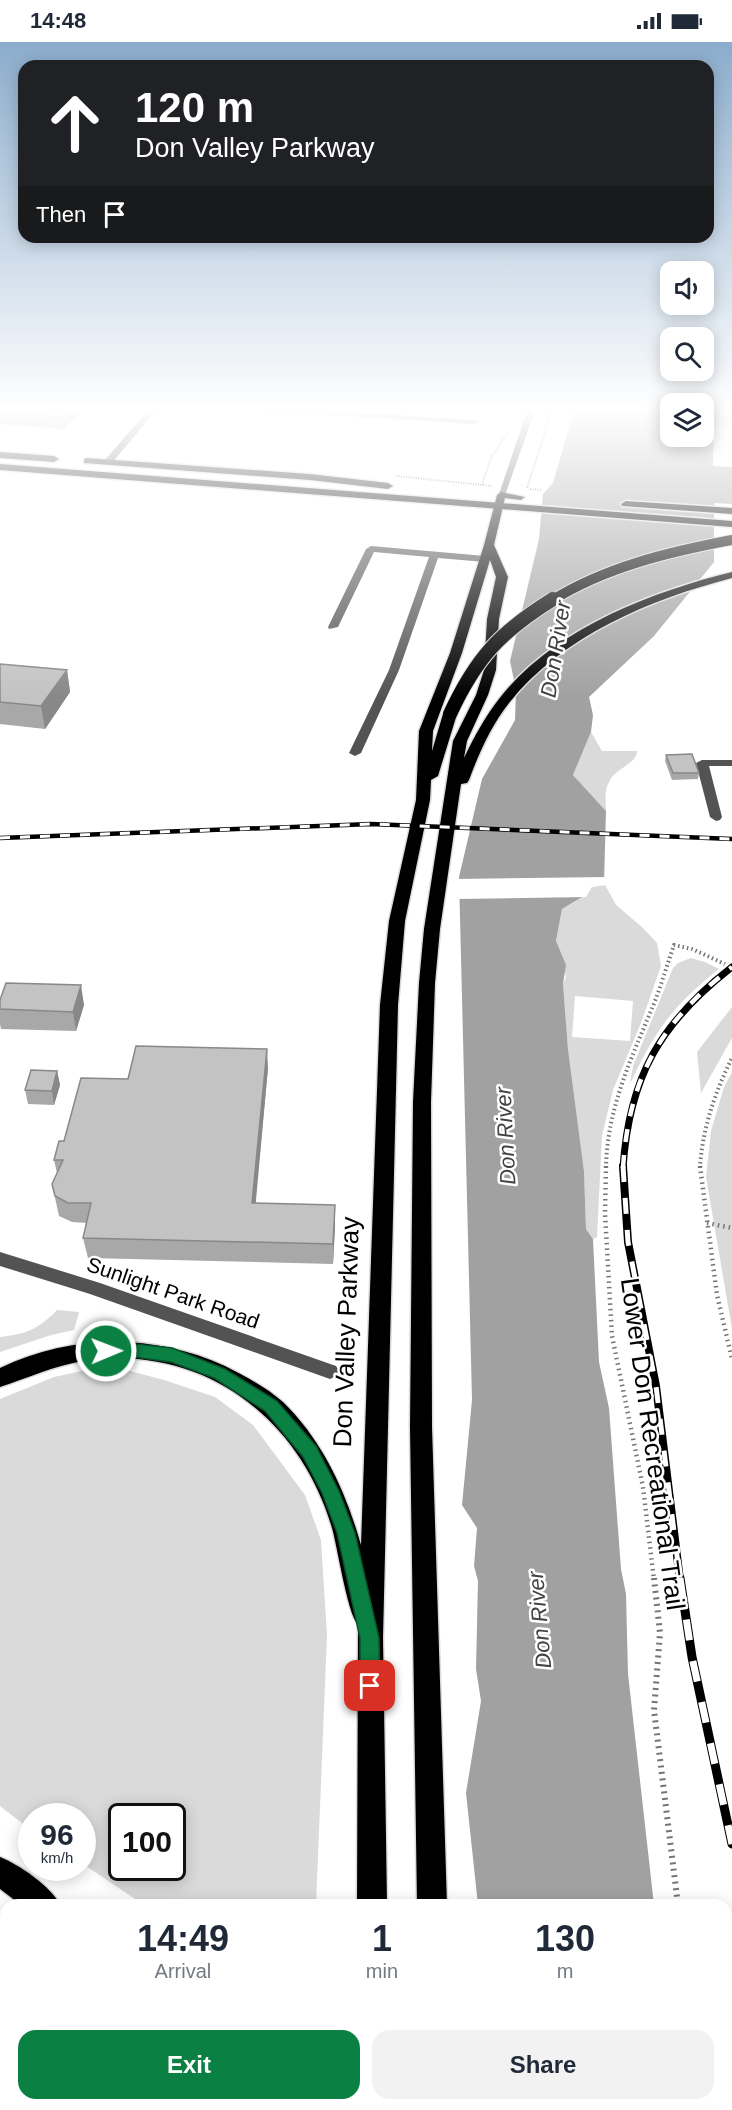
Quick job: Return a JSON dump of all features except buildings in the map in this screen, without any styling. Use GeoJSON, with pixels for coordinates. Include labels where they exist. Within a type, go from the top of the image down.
{"type":"FeatureCollection","features":[{"type":"Feature","properties":{"kind":"highway"},"geometry":{"type":"LineString","coordinates":[[466,505],[732,524]]}},
{"type":"Feature","properties":{"kind":"highway"},"geometry":{"type":"LineString","coordinates":[[637,505],[732,511]]}},
{"type":"Feature","properties":{"kind":"highway"},"geometry":{"type":"LineString","coordinates":[[423,800],[450,714],[477,663],[502,637],[534,611],[573,588],[610,571],[653,556],[732,540]]}},
{"type":"Feature","properties":{"kind":"highway"},"geometry":{"type":"LineString","coordinates":[[423,800],[426,731],[456,653],[489,545]]}},
{"type":"Feature","properties":{"kind":"highway"},"geometry":{"type":"LineString","coordinates":[[432,1899],[421,1427],[422,1102],[427,983],[460,741],[482,695],[490,670],[493,619],[502,577],[489,545]]}},
{"type":"Feature","properties":{"kind":"highway"},"geometry":{"type":"LineString","coordinates":[[451,807],[471,759],[496,714],[506,699],[530,675],[591,630],[644,603],[732,575]]}},
{"type":"Feature","properties":{"kind":"highway","name":"Don Valley Parkway"},"geometry":{"type":"LineString","coordinates":[[372,1899],[370,1638],[389,1005],[397,921],[423,800]]}},
{"type":"Feature","properties":{"kind":"highway"},"geometry":{"type":"LineString","coordinates":[[0,1378],[13,1371],[65,1355],[126,1349],[172,1355],[210,1370],[271,1406],[309,1452],[330,1491],[346,1533],[370,1638]]}},
{"type":"Feature","properties":{"kind":"highway"},"geometry":{"type":"LineString","coordinates":[[0,1871],[37,1899]]}},
{"type":"Feature","properties":{"kind":"main road"},"geometry":{"type":"LineString","coordinates":[[489,545],[497,507]]}},
{"type":"Feature","properties":{"kind":"street"},"geometry":{"type":"LineString","coordinates":[[333,627],[371,549],[485,559]]}},
{"type":"Feature","properties":{"kind":"street"},"geometry":{"type":"LineString","coordinates":[[355,753],[394,670],[434,555]]}},
{"type":"Feature","properties":{"kind":"street"},"geometry":{"type":"LineString","coordinates":[[716,817],[702,763],[732,764]]}},
{"type":"Feature","properties":{"kind":"street","name":"Sunlight Park Road"},"geometry":{"type":"LineString","coordinates":[[0,1259],[94,1288],[330,1371]]}},
{"type":"Feature","properties":{"kind":"path","name":"Lower Don Recreational Trail"},"geometry":{"type":"LineString","coordinates":[[677,1899],[654,1710],[660,1634],[645,1508],[612,1336],[605,1213],[606,1153],[614,1105],[630,1057],[653,1005],[674,945],[692,949],[725,964]]}},
{"type":"Feature","properties":{"kind":"path"},"geometry":{"type":"LineString","coordinates":[[732,1058],[717,1087],[700,1171],[717,1295],[732,1359]]}},
{"type":"Feature","properties":{"kind":"path"},"geometry":{"type":"LineString","coordinates":[[707,1223],[732,1228]]}},
{"type":"Feature","properties":{"kind":"shaded area"},"geometry":{"type":"Polygon","coordinates":[[[591,732],[602,751],[637,751],[633,760],[615,774],[607,785],[606,811],[573,775],[591,732]]]}},
{"type":"Feature","properties":{"kind":"shaded area"},"geometry":{"type":"Polygon","coordinates":[[[604,883],[616,905],[657,943],[661,966],[641,1023],[613,1090],[602,1136],[597,1237],[593,1239],[586,1229],[584,1171],[568,1049],[563,984],[566,977],[556,941],[562,909],[582,897],[590,884],[604,883]],[[575,996],[572,1037],[630,1041],[633,1001],[575,996]]]}},
{"type":"Feature","properties":{"kind":"shaded area"},"geometry":{"type":"Polygon","coordinates":[[[691,958],[719,969],[689,995],[666,1020],[630,1084],[633,1066],[673,968],[678,963],[691,958]]]}},
{"type":"Feature","properties":{"kind":"shaded area"},"geometry":{"type":"Polygon","coordinates":[[[732,1007],[732,1038],[701,1093],[697,1052],[732,1007]]]}},
{"type":"Feature","properties":{"kind":"shaded area"},"geometry":{"type":"Polygon","coordinates":[[[732,1072],[732,1329],[706,1177],[711,1131],[724,1087],[732,1072]]]}},
{"type":"Feature","properties":{"kind":"shaded area"},"geometry":{"type":"Polygon","coordinates":[[[57,1310],[79,1312],[74,1330],[0,1352],[0,1337],[32,1330],[57,1310]]]}},
{"type":"Feature","properties":{"kind":"shaded area"},"geometry":{"type":"Polygon","coordinates":[[[86,1370],[130,1371],[215,1397],[253,1425],[305,1495],[321,1540],[327,1635],[316,1899],[135,1899],[108,1881],[186,1881],[186,1803],[108,1803],[108,1881],[96,1873],[96,1803],[18,1803],[18,1820],[0,1806],[0,1399],[54,1377],[86,1370]]]}},
{"type":"Feature","properties":{"kind":"water","name":"Don River"},"geometry":{"type":"Polygon","coordinates":[[[542,505],[714,505],[714,562],[654,636],[589,697],[593,715],[591,732],[573,775],[606,811],[604,883],[590,884],[582,897],[562,909],[556,941],[566,965],[563,984],[568,1049],[584,1171],[586,1229],[593,1239],[599,1362],[609,1408],[621,1569],[626,1594],[628,1674],[653,1899],[477,1899],[466,1793],[481,1701],[476,1669],[478,1581],[474,1566],[477,1528],[462,1505],[472,1400],[459,877],[482,779],[515,720],[516,690],[510,661],[539,539],[542,505]]]}},
{"type":"Feature","properties":{"kind":"pier"},"geometry":{"type":"Polygon","coordinates":[[[607,877],[606,885],[592,887],[586,897],[456,899],[456,879],[607,877]]]}},
{"type":"Feature","properties":{"kind":"railway"},"geometry":{"type":"LineString","coordinates":[[0,838],[371,824],[732,839]]}},
{"type":"Feature","properties":{"kind":"railway"},"geometry":{"type":"LineString","coordinates":[[623,1167],[632,1106],[653,1054],[667,1031],[685,1009],[732,967]]}},
{"type":"Feature","properties":{"kind":"railway"},"geometry":{"type":"LineString","coordinates":[[623,1167],[628,1242],[656,1386],[680,1580]]}},
{"type":"Feature","properties":{"kind":"railway"},"geometry":{"type":"LineString","coordinates":[[680,1578],[692,1657],[732,1844]]}},
{"type":"Feature","properties":{"kind":"route"},"geometry":{"type":"LineString","coordinates":[[106,1351],[126,1349],[172,1355],[219,1374],[271,1406],[309,1452],[330,1491],[346,1533],[370,1638],[370,1686]]}}]}
